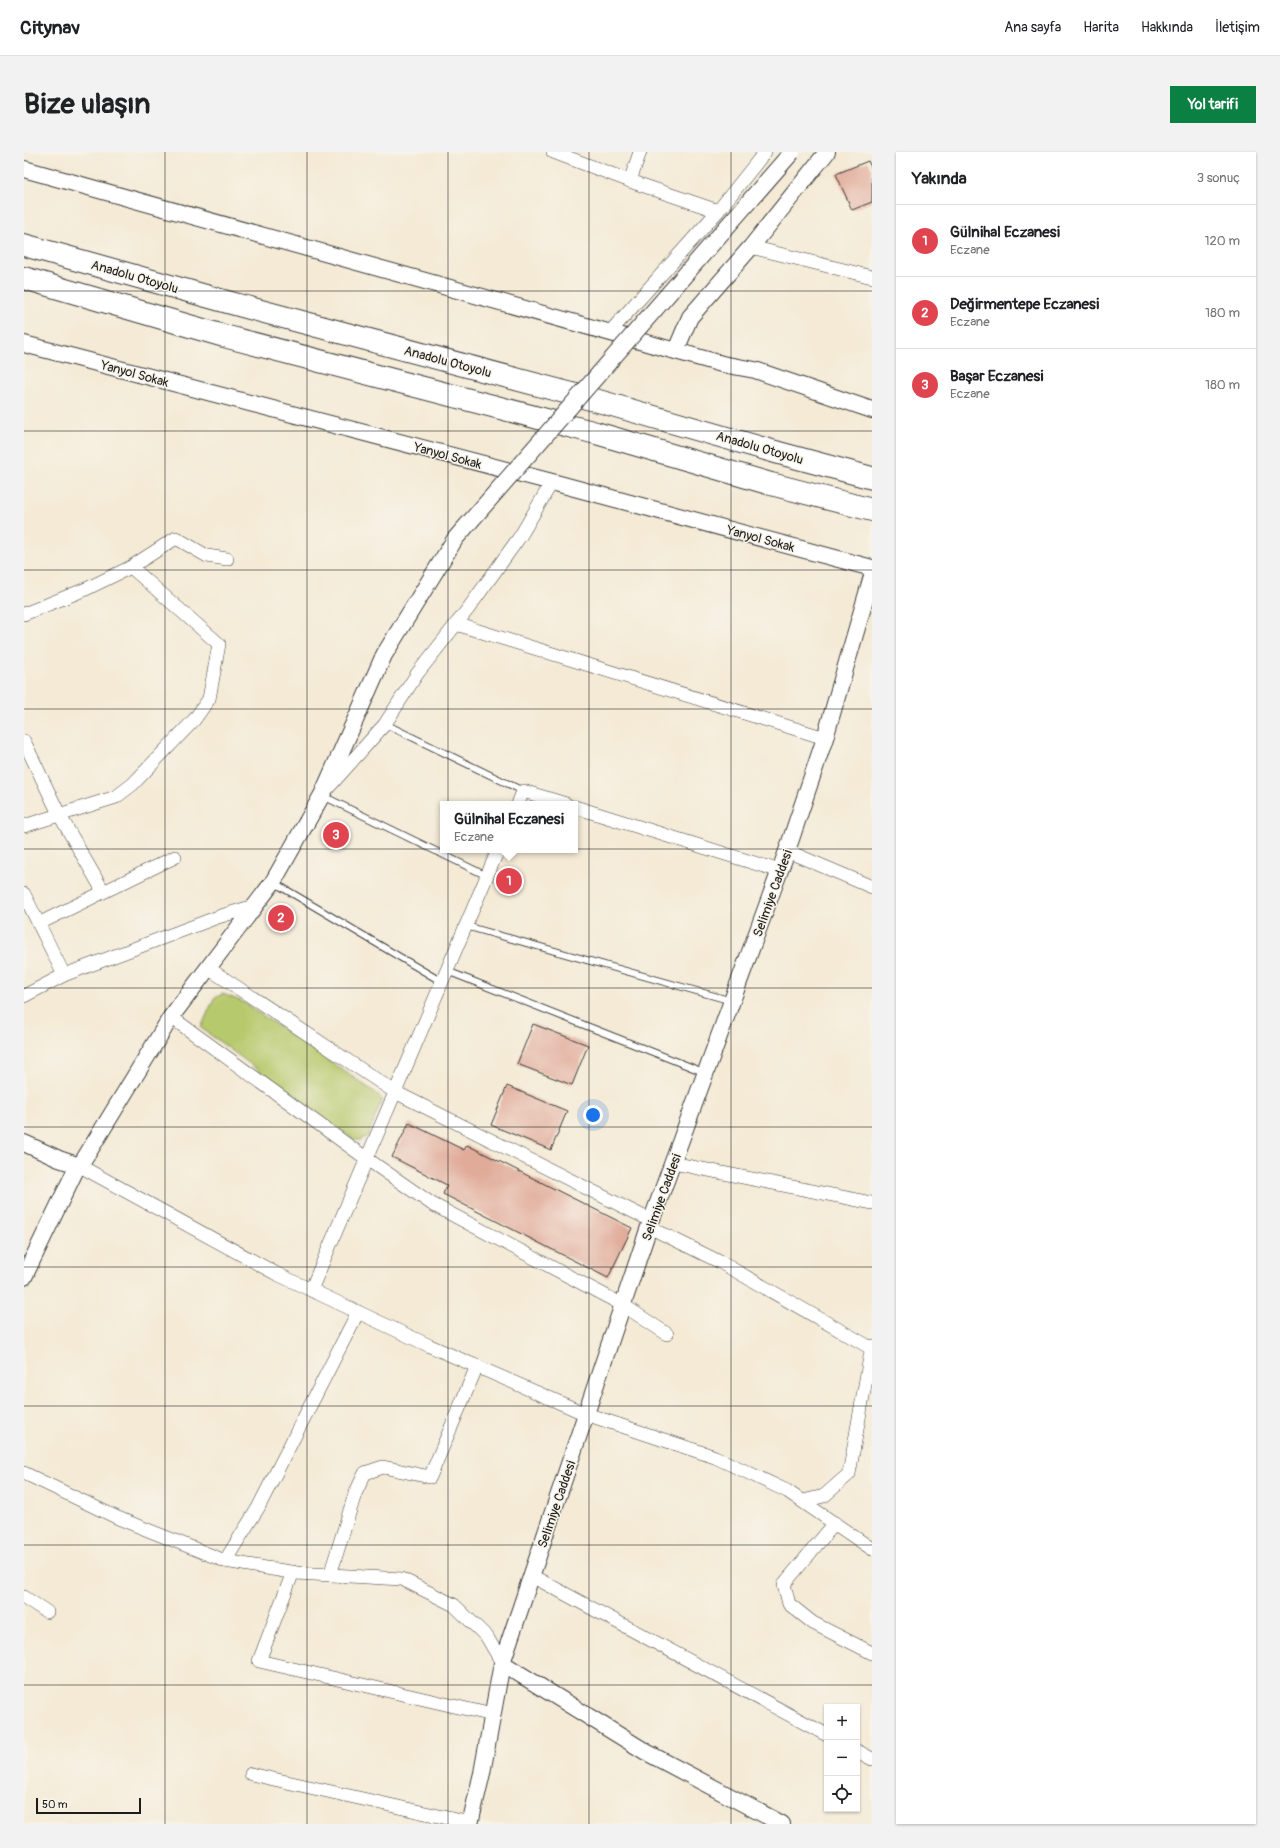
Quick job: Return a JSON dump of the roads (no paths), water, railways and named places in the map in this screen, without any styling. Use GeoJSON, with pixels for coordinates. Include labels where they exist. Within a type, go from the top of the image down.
{"type":"FeatureCollection","features":[{"type":"Feature","properties":{"kind":"highway","name":"Anadolu Otoyolu"},"geometry":{"type":"LineString","coordinates":[[24,245],[238,306],[602,402],[872,478]]}},
{"type":"Feature","properties":{"kind":"highway"},"geometry":{"type":"LineString","coordinates":[[24,278],[224,336],[596,433],[771,484],[872,510]]}},
{"type":"Feature","properties":{"kind":"street"},"geometry":{"type":"LineString","coordinates":[[553,152],[630,181],[718,211]]}},
{"type":"Feature","properties":{"kind":"street"},"geometry":{"type":"LineString","coordinates":[[630,181],[640,152]]}},
{"type":"Feature","properties":{"kind":"street"},"geometry":{"type":"LineString","coordinates":[[610,332],[718,211],[765,152]]}},
{"type":"Feature","properties":{"kind":"street"},"geometry":{"type":"LineString","coordinates":[[24,1277],[79,1165],[171,1017],[273,882],[322,795],[384,655],[455,539],[792,152]]}},
{"type":"Feature","properties":{"kind":"street"},"geometry":{"type":"LineString","coordinates":[[676,350],[690,317],[751,247],[827,152]]}},
{"type":"Feature","properties":{"kind":"street"},"geometry":{"type":"LineString","coordinates":[[24,169],[722,364],[755,370],[872,410]]}},
{"type":"Feature","properties":{"kind":"street"},"geometry":{"type":"LineString","coordinates":[[751,247],[872,277]]}},
{"type":"Feature","properties":{"kind":"street","name":"Yanyol Sokak"},"geometry":{"type":"LineString","coordinates":[[24,344],[552,482],[872,568]]}},
{"type":"Feature","properties":{"kind":"street"},"geometry":{"type":"LineString","coordinates":[[322,795],[386,724],[417,674],[456,624],[521,535],[552,482]]}},
{"type":"Feature","properties":{"kind":"street"},"geometry":{"type":"LineString","coordinates":[[24,614],[86,589],[131,567],[176,538],[207,556],[227,559]]}},
{"type":"Feature","properties":{"kind":"street"},"geometry":{"type":"LineString","coordinates":[[24,826],[116,797],[133,784],[194,720],[209,699],[219,644],[131,567]]}},
{"type":"Feature","properties":{"kind":"street","name":"Selimiye Caddesi"},"geometry":{"type":"LineString","coordinates":[[470,1823],[482,1773],[502,1663],[650,1224],[780,872],[825,738],[872,576]]}},
{"type":"Feature","properties":{"kind":"street"},"geometry":{"type":"LineString","coordinates":[[456,624],[825,738]]}},
{"type":"Feature","properties":{"kind":"street"},"geometry":{"type":"LineString","coordinates":[[24,741],[59,814],[103,891]]}},
{"type":"Feature","properties":{"kind":"street"},"geometry":{"type":"LineString","coordinates":[[519,801],[523,791],[556,801]]}},
{"type":"Feature","properties":{"kind":"street"},"geometry":{"type":"LineString","coordinates":[[578,808],[780,872]]}},
{"type":"Feature","properties":{"kind":"street"},"geometry":{"type":"LineString","coordinates":[[787,851],[872,887]]}},
{"type":"Feature","properties":{"kind":"street"},"geometry":{"type":"LineString","coordinates":[[310,1290],[497,853]]}},
{"type":"Feature","properties":{"kind":"street"},"geometry":{"type":"LineString","coordinates":[[40,923],[174,857]]}},
{"type":"Feature","properties":{"kind":"street"},"geometry":{"type":"LineString","coordinates":[[24,894],[40,923],[64,975]]}},
{"type":"Feature","properties":{"kind":"street"},"geometry":{"type":"LineString","coordinates":[[24,996],[64,975],[218,917],[254,906]]}},
{"type":"Feature","properties":{"kind":"street"},"geometry":{"type":"LineString","coordinates":[[208,968],[395,1092],[650,1224],[872,1347],[849,1474],[824,1496],[803,1501]]}},
{"type":"Feature","properties":{"kind":"street"},"geometry":{"type":"LineString","coordinates":[[171,1017],[367,1159],[432,1204],[623,1305],[667,1334]]}},
{"type":"Feature","properties":{"kind":"street"},"geometry":{"type":"LineString","coordinates":[[24,1143],[59,1159],[79,1165],[275,1273],[358,1312],[586,1414],[715,1457],[787,1491],[872,1549]]}},
{"type":"Feature","properties":{"kind":"street"},"geometry":{"type":"LineString","coordinates":[[673,1163],[872,1203]]}},
{"type":"Feature","properties":{"kind":"street"},"geometry":{"type":"LineString","coordinates":[[225,1561],[258,1508],[358,1312]]}},
{"type":"Feature","properties":{"kind":"street"},"geometry":{"type":"LineString","coordinates":[[330,1575],[355,1494],[365,1473],[383,1466],[430,1477],[477,1366]]}},
{"type":"Feature","properties":{"kind":"street"},"geometry":{"type":"LineString","coordinates":[[24,1473],[118,1518],[225,1561],[293,1572],[402,1579],[454,1605],[487,1637],[502,1663],[646,1752],[782,1824]]}},
{"type":"Feature","properties":{"kind":"street"},"geometry":{"type":"LineString","coordinates":[[835,1523],[784,1584],[789,1604],[813,1623],[872,1653]]}},
{"type":"Feature","properties":{"kind":"street"},"geometry":{"type":"LineString","coordinates":[[293,1572],[259,1661],[493,1715]]}},
{"type":"Feature","properties":{"kind":"street"},"geometry":{"type":"LineString","coordinates":[[532,1576],[824,1733]]}},
{"type":"Feature","properties":{"kind":"street"},"geometry":{"type":"LineString","coordinates":[[24,1597],[47,1612]]}},
{"type":"Feature","properties":{"kind":"street"},"geometry":{"type":"LineString","coordinates":[[860,1753],[872,1759]]}},
{"type":"Feature","properties":{"kind":"street"},"geometry":{"type":"LineString","coordinates":[[251,1774],[470,1823]]}},
{"type":"Feature","properties":{"kind":"lane"},"geometry":{"type":"LineString","coordinates":[[386,724],[523,791]]}},
{"type":"Feature","properties":{"kind":"lane"},"geometry":{"type":"LineString","coordinates":[[322,795],[440,853]]}},
{"type":"Feature","properties":{"kind":"lane"},"geometry":{"type":"LineString","coordinates":[[440,853],[487,876]]}},
{"type":"Feature","properties":{"kind":"lane"},"geometry":{"type":"LineString","coordinates":[[273,882],[444,976],[706,1073]]}},
{"type":"Feature","properties":{"kind":"lane"},"geometry":{"type":"LineString","coordinates":[[466,926],[732,1001]]}},
{"type":"Feature","properties":{"kind":"place","name":"Başar Eczanesi"},"geometry":{"type":"Point","coordinates":[336,835]}},
{"type":"Feature","properties":{"kind":"place","name":"Gülnihal Eczanesi"},"geometry":{"type":"Point","coordinates":[509,881]}},
{"type":"Feature","properties":{"kind":"place","name":"Değirmentepe Eczanesi"},"geometry":{"type":"Point","coordinates":[281,918]}}]}
